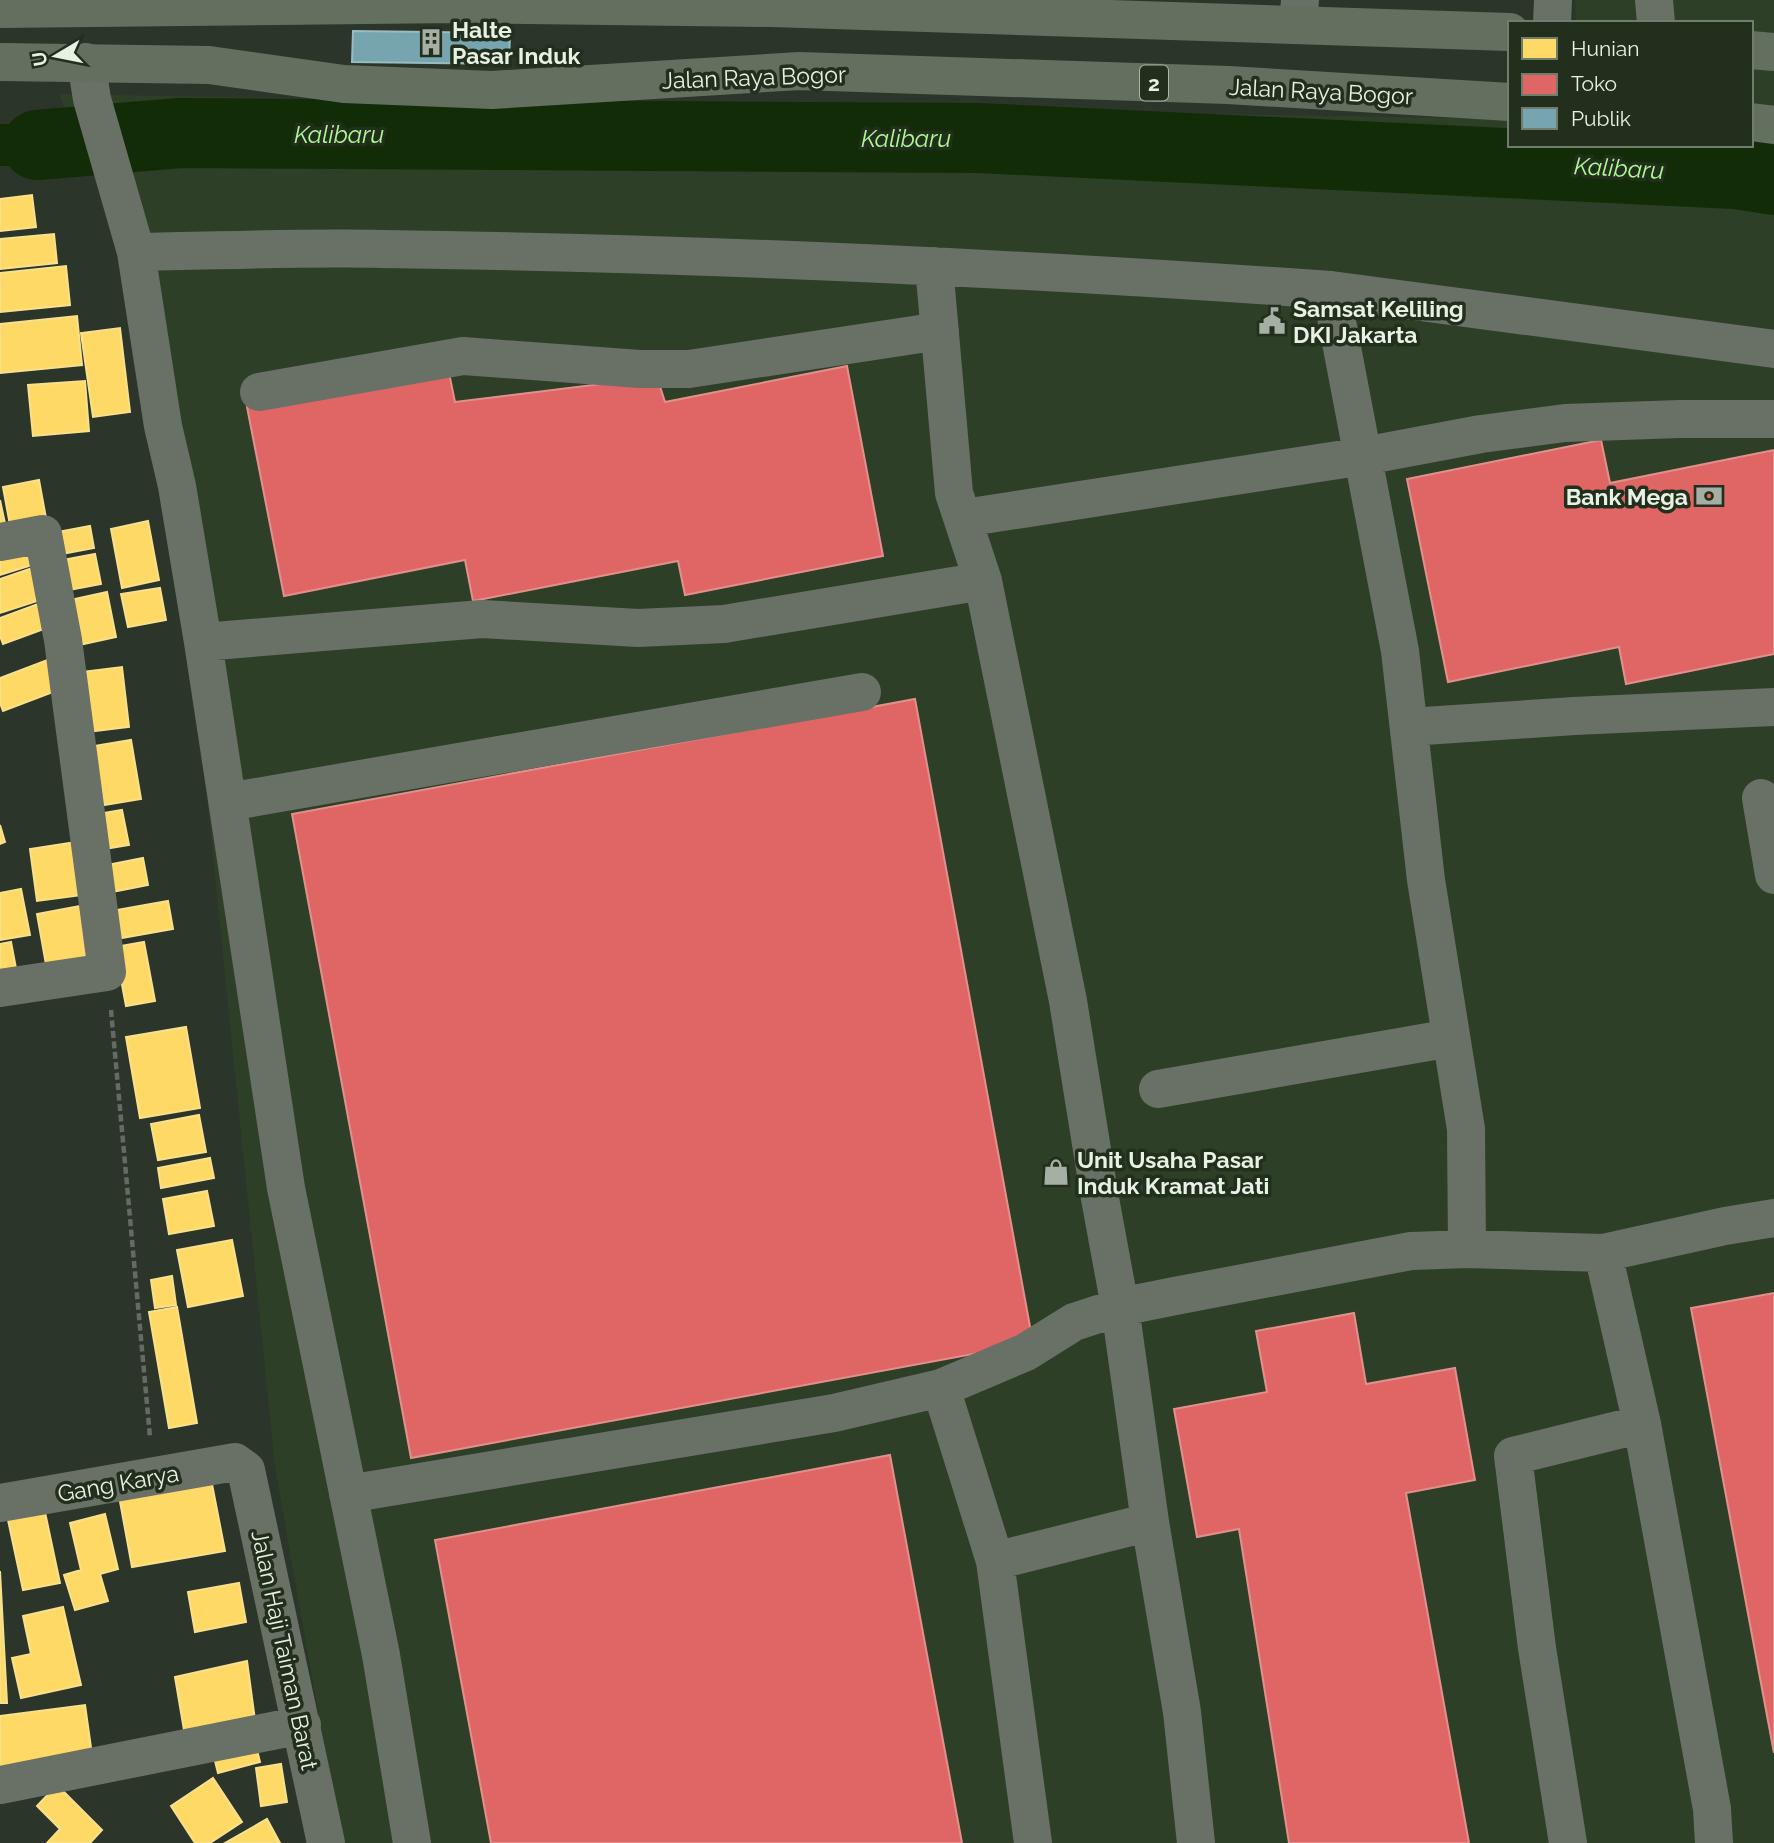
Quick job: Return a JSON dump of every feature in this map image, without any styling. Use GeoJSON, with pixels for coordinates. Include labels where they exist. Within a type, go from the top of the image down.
{"type":"FeatureCollection","features":[{"type":"Feature","properties":{"kind":"highway"},"geometry":{"type":"LineString","coordinates":[[0,9],[99,4],[456,2],[883,5],[1299,12],[1508,32]]}},
{"type":"Feature","properties":{"kind":"highway"},"geometry":{"type":"LineString","coordinates":[[1753,50],[1774,52]]}},
{"type":"Feature","properties":{"kind":"highway","name":"Jalan Raya Bogor"},"geometry":{"type":"LineString","coordinates":[[0,62],[209,65],[344,84],[492,90],[799,71],[1228,85],[1508,102]]}},
{"type":"Feature","properties":{"kind":"highway"},"geometry":{"type":"LineString","coordinates":[[1753,122],[1774,125]]}},
{"type":"Feature","properties":{"kind":"street"},"geometry":{"type":"LineString","coordinates":[[1552,21],[1553,0]]}},
{"type":"Feature","properties":{"kind":"street"},"geometry":{"type":"LineString","coordinates":[[1654,0],[1656,21]]}},
{"type":"Feature","properties":{"kind":"street"},"geometry":{"type":"LineString","coordinates":[[86,62],[92,99],[136,252],[163,426],[177,486],[204,642],[286,1188],[381,1655],[412,1843]]}},
{"type":"Feature","properties":{"kind":"street"},"geometry":{"type":"LineString","coordinates":[[136,252],[380,248],[934,265],[1119,275],[1331,290],[1774,349]]}},
{"type":"Feature","properties":{"kind":"street"},"geometry":{"type":"LineString","coordinates":[[934,265],[954,493],[983,581],[1068,1001],[1098,1193],[1120,1307],[1150,1522],[1182,1712],[1196,1843]]}},
{"type":"Feature","properties":{"kind":"street"},"geometry":{"type":"LineString","coordinates":[[1331,290],[1400,652],[1426,880],[1465,1129],[1467,1249]]}},
{"type":"Feature","properties":{"kind":"street"},"geometry":{"type":"LineString","coordinates":[[259,392],[463,356],[640,369],[689,369],[940,331]]}},
{"type":"Feature","properties":{"kind":"street"},"geometry":{"type":"LineString","coordinates":[[964,518],[1364,456],[1481,434],[1564,424],[1680,419],[1774,419]]}},
{"type":"Feature","properties":{"kind":"street"},"geometry":{"type":"LineString","coordinates":[[0,542],[43,534],[63,640],[107,972],[0,988]]}},
{"type":"Feature","properties":{"kind":"street"},"geometry":{"type":"LineString","coordinates":[[204,642],[482,619],[638,628],[724,624],[983,581]]}},
{"type":"Feature","properties":{"kind":"street"},"geometry":{"type":"LineString","coordinates":[[228,802],[862,692]]}},
{"type":"Feature","properties":{"kind":"street"},"geometry":{"type":"LineString","coordinates":[[1409,727],[1774,707]]}},
{"type":"Feature","properties":{"kind":"street"},"geometry":{"type":"LineString","coordinates":[[1761,798],[1774,875]]}},
{"type":"Feature","properties":{"kind":"street"},"geometry":{"type":"LineString","coordinates":[[1158,1089],[1451,1038]]}},
{"type":"Feature","properties":{"kind":"street"},"geometry":{"type":"LineString","coordinates":[[348,1494],[834,1413],[941,1388],[1026,1352],[1074,1322],[1120,1307],[1411,1251],[1467,1249],[1604,1253],[1774,1218]]}},
{"type":"Feature","properties":{"kind":"street"},"geometry":{"type":"LineString","coordinates":[[1604,1253],[1642,1424],[1712,1809],[1714,1843]]}},
{"type":"Feature","properties":{"kind":"street"},"geometry":{"type":"LineString","coordinates":[[941,1388],[995,1561],[1032,1843]]}},
{"type":"Feature","properties":{"kind":"street"},"geometry":{"type":"LineString","coordinates":[[1568,1843],[1536,1648],[1513,1456],[1642,1424]]}},
{"type":"Feature","properties":{"kind":"street","name":"Gang Karya"},"geometry":{"type":"LineString","coordinates":[[0,1503],[235,1462]]}},
{"type":"Feature","properties":{"kind":"street","name":"Jalan Haji Taiman Barat"},"geometry":{"type":"LineString","coordinates":[[235,1462],[246,1470],[326,1843]]}},
{"type":"Feature","properties":{"kind":"street"},"geometry":{"type":"LineString","coordinates":[[995,1561],[1150,1522]]}},
{"type":"Feature","properties":{"kind":"street"},"geometry":{"type":"LineString","coordinates":[[0,1785],[302,1725]]}},
{"type":"Feature","properties":{"kind":"path"},"geometry":{"type":"LineString","coordinates":[[107,972],[154,1476]]}},
{"type":"Feature","properties":{"kind":"shaded area","name":"Unit Usaha Pasar Induk Kramat Jati"},"geometry":{"type":"Polygon","coordinates":[[[1575,0],[1774,0],[1774,1843],[341,1843],[275,1467],[204,768],[115,228],[59,94],[1508,119],[1508,147],[1753,147],[1753,21],[1576,21],[1575,0]]]}},
{"type":"Feature","properties":{"kind":"building: Hunian"},"geometry":{"type":"Polygon","coordinates":[[[32,195],[36,227],[0,231],[0,199],[32,195]]]}},
{"type":"Feature","properties":{"kind":"building: Hunian"},"geometry":{"type":"Polygon","coordinates":[[[54,234],[57,263],[0,269],[0,239],[54,234]]]}},
{"type":"Feature","properties":{"kind":"building: Hunian"},"geometry":{"type":"Polygon","coordinates":[[[66,266],[70,305],[0,312],[0,273],[66,266]]]}},
{"type":"Feature","properties":{"kind":"building: Hunian"},"geometry":{"type":"Polygon","coordinates":[[[77,316],[82,365],[0,373],[0,324],[77,316]]]}},
{"type":"Feature","properties":{"kind":"building: Hunian"},"geometry":{"type":"Polygon","coordinates":[[[120,328],[130,412],[93,417],[81,333],[120,328]]]}},
{"type":"Feature","properties":{"kind":"building: Hunian"},"geometry":{"type":"Polygon","coordinates":[[[85,381],[89,431],[33,436],[28,385],[85,381]]]}},
{"type":"Feature","properties":{"kind":"building: Hunian"},"geometry":{"type":"Polygon","coordinates":[[[39,480],[48,529],[12,536],[3,487],[39,480]]]}},
{"type":"Feature","properties":{"kind":"building: Hunian"},"geometry":{"type":"Polygon","coordinates":[[[0,500],[7,533],[0,534],[0,500]]]}},
{"type":"Feature","properties":{"kind":"building: Hunian"},"geometry":{"type":"Polygon","coordinates":[[[148,521],[159,580],[122,588],[111,529],[148,521]]]}},
{"type":"Feature","properties":{"kind":"building: Hunian"},"geometry":{"type":"Polygon","coordinates":[[[90,526],[94,548],[51,556],[47,534],[90,526]]]}},
{"type":"Feature","properties":{"kind":"building: Hunian"},"geometry":{"type":"Polygon","coordinates":[[[27,539],[35,564],[0,575],[0,547],[27,539]]]}},
{"type":"Feature","properties":{"kind":"building: Hunian"},"geometry":{"type":"Polygon","coordinates":[[[95,554],[101,584],[58,592],[52,562],[95,554]]]}},
{"type":"Feature","properties":{"kind":"building: Hunian"},"geometry":{"type":"Polygon","coordinates":[[[41,565],[52,596],[0,613],[0,579],[41,565]]]}},
{"type":"Feature","properties":{"kind":"building: Hunian"},"geometry":{"type":"Polygon","coordinates":[[[160,588],[166,620],[128,627],[121,594],[160,588]]]}},
{"type":"Feature","properties":{"kind":"building: Hunian"},"geometry":{"type":"Polygon","coordinates":[[[107,592],[116,637],[70,647],[61,602],[107,592]]]}},
{"type":"Feature","properties":{"kind":"building: Hunian"},"geometry":{"type":"Polygon","coordinates":[[[46,601],[55,625],[3,644],[0,618],[46,601]]]}},
{"type":"Feature","properties":{"kind":"building: Hunian"},"geometry":{"type":"Polygon","coordinates":[[[50,659],[61,689],[3,711],[0,703],[0,678],[50,659]]]}},
{"type":"Feature","properties":{"kind":"building: Hunian"},"geometry":{"type":"Polygon","coordinates":[[[122,667],[129,727],[88,732],[81,672],[122,667]]]}},
{"type":"Feature","properties":{"kind":"building: Hunian"},"geometry":{"type":"Polygon","coordinates":[[[131,740],[141,799],[104,805],[94,746],[131,740]]]}},
{"type":"Feature","properties":{"kind":"building: Hunian"},"geometry":{"type":"Polygon","coordinates":[[[122,810],[129,845],[98,850],[92,815],[122,810]]]}},
{"type":"Feature","properties":{"kind":"building: Hunian"},"geometry":{"type":"Polygon","coordinates":[[[0,825],[5,842],[0,844],[0,825]]]}},
{"type":"Feature","properties":{"kind":"building: Hunian"},"geometry":{"type":"Polygon","coordinates":[[[83,841],[90,894],[37,901],[30,849],[83,841]]]}},
{"type":"Feature","properties":{"kind":"building: Hunian"},"geometry":{"type":"Polygon","coordinates":[[[143,858],[148,885],[107,893],[102,866],[143,858]]]}},
{"type":"Feature","properties":{"kind":"building: Hunian"},"geometry":{"type":"Polygon","coordinates":[[[21,889],[30,935],[0,940],[0,893],[21,889]]]}},
{"type":"Feature","properties":{"kind":"building: Hunian"},"geometry":{"type":"Polygon","coordinates":[[[168,901],[173,929],[116,939],[111,911],[168,901]]]}},
{"type":"Feature","properties":{"kind":"building: Hunian"},"geometry":{"type":"Polygon","coordinates":[[[91,904],[102,961],[47,970],[37,914],[91,904]]]}},
{"type":"Feature","properties":{"kind":"building: Hunian"},"geometry":{"type":"Polygon","coordinates":[[[11,942],[18,979],[0,982],[0,944],[11,942]]]}},
{"type":"Feature","properties":{"kind":"building: Hunian"},"geometry":{"type":"Polygon","coordinates":[[[144,942],[155,1001],[126,1006],[115,947],[144,942]]]}},
{"type":"Feature","properties":{"kind":"building: Hunian"},"geometry":{"type":"Polygon","coordinates":[[[186,1027],[200,1108],[140,1118],[126,1037],[186,1027]]]}},
{"type":"Feature","properties":{"kind":"building: Hunian"},"geometry":{"type":"Polygon","coordinates":[[[199,1115],[206,1152],[158,1160],[151,1124],[199,1115]]]}},
{"type":"Feature","properties":{"kind":"building: Hunian"},"geometry":{"type":"Polygon","coordinates":[[[210,1158],[214,1178],[161,1188],[158,1168],[210,1158]]]}},
{"type":"Feature","properties":{"kind":"building: Hunian"},"geometry":{"type":"Polygon","coordinates":[[[207,1191],[214,1226],[169,1234],[163,1199],[207,1191]]]}},
{"type":"Feature","properties":{"kind":"building: Hunian"},"geometry":{"type":"Polygon","coordinates":[[[232,1240],[243,1296],[188,1307],[177,1250],[232,1240]]]}},
{"type":"Feature","properties":{"kind":"building: Hunian"},"geometry":{"type":"Polygon","coordinates":[[[172,1276],[176,1305],[155,1308],[151,1280],[172,1276]]]}},
{"type":"Feature","properties":{"kind":"building: Hunian"},"geometry":{"type":"Polygon","coordinates":[[[177,1307],[197,1423],[169,1428],[149,1312],[177,1307]]]}},
{"type":"Feature","properties":{"kind":"building: Hunian"},"geometry":{"type":"Polygon","coordinates":[[[211,1479],[225,1551],[132,1567],[119,1496],[211,1479]]]}},
{"type":"Feature","properties":{"kind":"building: Hunian"},"geometry":{"type":"Polygon","coordinates":[[[42,1498],[60,1583],[23,1590],[5,1506],[42,1498]]]}},
{"type":"Feature","properties":{"kind":"building: Hunian"},"geometry":{"type":"Polygon","coordinates":[[[105,1514],[118,1569],[100,1574],[108,1601],[75,1610],[64,1575],[81,1570],[70,1523],[105,1514]]]}},
{"type":"Feature","properties":{"kind":"building: Hunian"},"geometry":{"type":"Polygon","coordinates":[[[0,1571],[7,1703],[0,1703],[0,1571]]]}},
{"type":"Feature","properties":{"kind":"building: Hunian"},"geometry":{"type":"Polygon","coordinates":[[[239,1583],[246,1622],[195,1632],[188,1592],[239,1583]]]}},
{"type":"Feature","properties":{"kind":"building: Hunian"},"geometry":{"type":"Polygon","coordinates":[[[63,1607],[81,1685],[21,1698],[12,1658],[31,1654],[23,1616],[63,1607]]]}},
{"type":"Feature","properties":{"kind":"building: Hunian"},"geometry":{"type":"Polygon","coordinates":[[[247,1661],[255,1720],[185,1736],[175,1677],[247,1661]]]}},
{"type":"Feature","properties":{"kind":"building: Hunian"},"geometry":{"type":"Polygon","coordinates":[[[85,1705],[93,1762],[0,1775],[0,1716],[85,1705]]]}},
{"type":"Feature","properties":{"kind":"building: Hunian"},"geometry":{"type":"Polygon","coordinates":[[[254,1738],[260,1762],[218,1773],[212,1749],[254,1738]]]}},
{"type":"Feature","properties":{"kind":"building: Hunian"},"geometry":{"type":"Polygon","coordinates":[[[281,1764],[287,1802],[261,1806],[256,1768],[281,1764]]]}},
{"type":"Feature","properties":{"kind":"building: Hunian"},"geometry":{"type":"Polygon","coordinates":[[[213,1778],[242,1822],[210,1843],[195,1843],[171,1806],[213,1778]]]}},
{"type":"Feature","properties":{"kind":"building: Hunian"},"geometry":{"type":"Polygon","coordinates":[[[57,1785],[102,1830],[90,1843],[47,1843],[60,1829],[37,1806],[57,1785]]]}},
{"type":"Feature","properties":{"kind":"building: Hunian"},"geometry":{"type":"Polygon","coordinates":[[[267,1819],[280,1843],[225,1843],[267,1819]]]}},
{"type":"Feature","properties":{"kind":"building: Toko"},"geometry":{"type":"Polygon","coordinates":[[[847,366],[883,556],[685,595],[678,561],[473,601],[465,560],[284,596],[247,407],[448,368],[455,402],[657,377],[665,402],[847,366]]]}},
{"type":"Feature","properties":{"kind":"building: Toko"},"geometry":{"type":"Polygon","coordinates":[[[1601,440],[1610,483],[1774,450],[1774,654],[1626,684],[1619,647],[1448,682],[1407,479],[1601,440]]]}},
{"type":"Feature","properties":{"kind":"building: Toko"},"geometry":{"type":"Polygon","coordinates":[[[915,699],[1033,1343],[411,1458],[292,814],[915,699]]]}},
{"type":"Feature","properties":{"kind":"building: Toko"},"geometry":{"type":"Polygon","coordinates":[[[1774,1293],[1774,1753],[1691,1308],[1774,1293]]]}},
{"type":"Feature","properties":{"kind":"building: Toko"},"geometry":{"type":"Polygon","coordinates":[[[1354,1313],[1366,1384],[1455,1368],[1475,1480],[1406,1493],[1469,1843],[1289,1843],[1239,1529],[1197,1537],[1174,1409],[1267,1392],[1256,1331],[1354,1313]]]}},
{"type":"Feature","properties":{"kind":"building: Toko"},"geometry":{"type":"Polygon","coordinates":[[[890,1455],[962,1843],[491,1843],[435,1540],[890,1455]]]}},
{"type":"Feature","properties":{"kind":"building: Publik","name":"Halte Pasar Induk"},"geometry":{"type":"Polygon","coordinates":[[[353,31],[510,33],[509,64],[352,62],[353,31]]]}},
{"type":"Feature","properties":{"kind":"waterway","name":"Kalibaru"},"geometry":{"type":"LineString","coordinates":[[37,145],[180,133],[978,138],[1735,174],[1774,180]]}},
{"type":"Feature","properties":{"kind":"waterway"},"geometry":{"type":"LineString","coordinates":[[0,145],[37,145]]}},
{"type":"Feature","properties":{"kind":"place","name":"Halte Pasar Induk"},"geometry":{"type":"Point","coordinates":[431,42]}},
{"type":"Feature","properties":{"kind":"place","name":"Samsat Keliling DKI Jakarta"},"geometry":{"type":"Point","coordinates":[1272,321]}},
{"type":"Feature","properties":{"kind":"place","name":"Bank Mega"},"geometry":{"type":"Point","coordinates":[1709,496]}},
{"type":"Feature","properties":{"kind":"place","name":"Unit Usaha Pasar Induk Kramat Jati"},"geometry":{"type":"Point","coordinates":[1056,1172]}}]}
